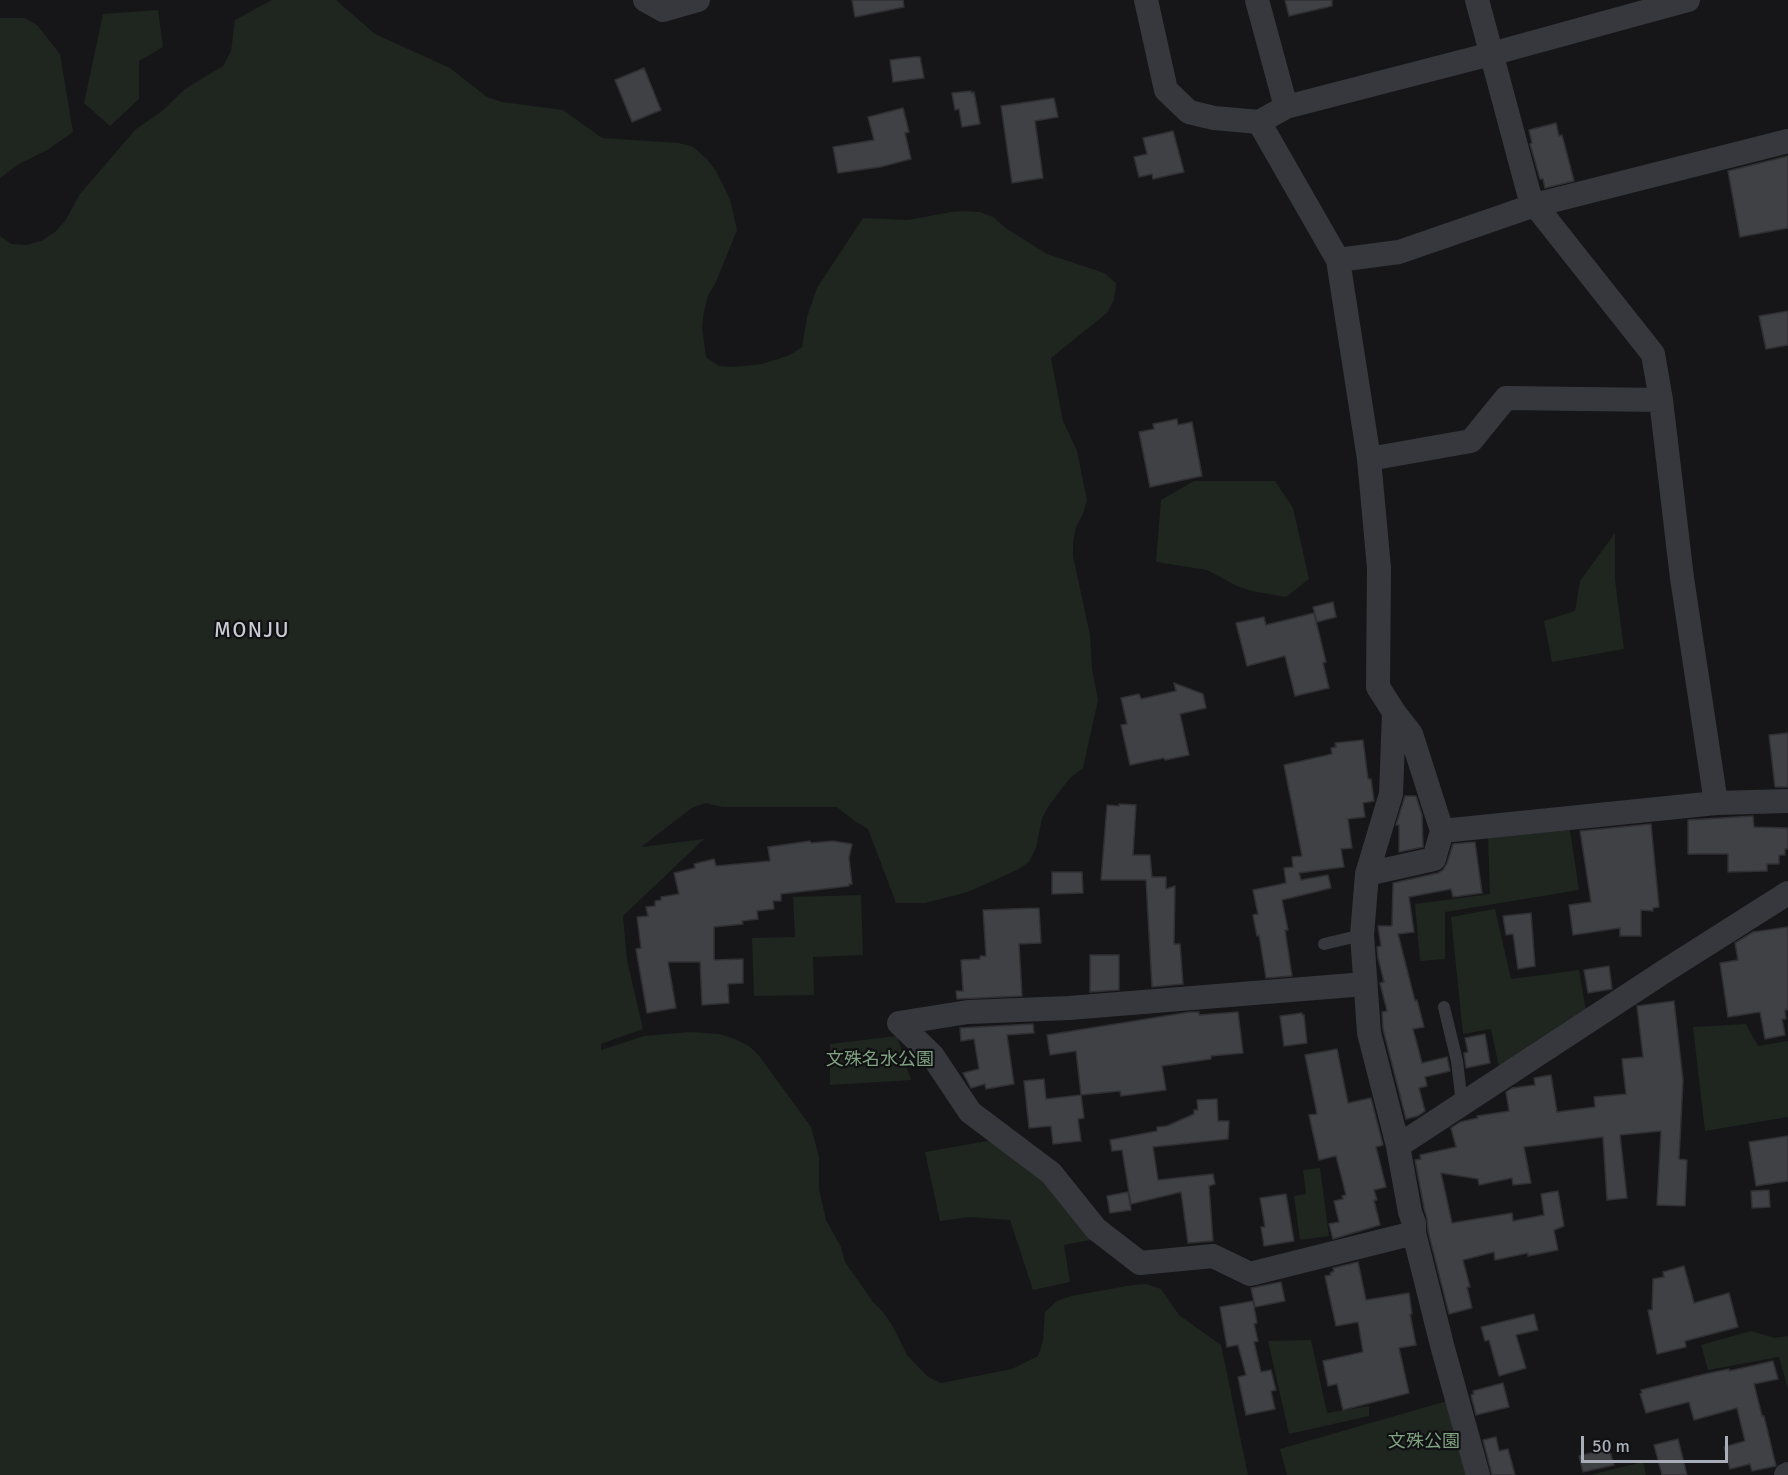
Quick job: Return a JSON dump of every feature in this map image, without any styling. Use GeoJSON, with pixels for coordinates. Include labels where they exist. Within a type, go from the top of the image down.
{"type":"FeatureCollection","features":[{"type":"Feature","properties":{"kind":"street"},"geometry":{"type":"LineString","coordinates":[[645,0],[663,10],[698,0]]}},
{"type":"Feature","properties":{"kind":"street"},"geometry":{"type":"LineString","coordinates":[[1146,0],[1166,90],[1189,112],[1214,118],[1259,122],[1286,108],[1688,0]]}},
{"type":"Feature","properties":{"kind":"street"},"geometry":{"type":"LineString","coordinates":[[1257,0],[1286,108]]}},
{"type":"Feature","properties":{"kind":"street"},"geometry":{"type":"LineString","coordinates":[[1477,0],[1529,194],[1535,205],[1653,354],[1661,400],[1682,578],[1716,803]]}},
{"type":"Feature","properties":{"kind":"street"},"geometry":{"type":"LineString","coordinates":[[1259,122],[1338,260],[1370,459],[1379,568],[1378,687],[1411,735],[1442,831],[1434,859],[1367,874]]}},
{"type":"Feature","properties":{"kind":"street"},"geometry":{"type":"LineString","coordinates":[[1338,260],[1399,252],[1535,205],[1788,141]]}},
{"type":"Feature","properties":{"kind":"street"},"geometry":{"type":"LineString","coordinates":[[1370,459],[1471,441],[1506,398],[1661,400]]}},
{"type":"Feature","properties":{"kind":"street"},"geometry":{"type":"LineString","coordinates":[[1394,712],[1391,794],[1367,874],[1362,935],[1369,1033],[1398,1146],[1414,1223],[1414,1233],[1478,1475]]}},
{"type":"Feature","properties":{"kind":"street"},"geometry":{"type":"LineString","coordinates":[[1442,831],[1716,803],[1788,801]]}},
{"type":"Feature","properties":{"kind":"street"},"geometry":{"type":"LineString","coordinates":[[1398,1146],[1788,893]]}},
{"type":"Feature","properties":{"kind":"street"},"geometry":{"type":"LineString","coordinates":[[1365,984],[1069,1008],[968,1012],[899,1023],[932,1055],[970,1112],[1051,1173],[1096,1229],[1140,1263],[1213,1256],[1250,1274],[1414,1233]]}},
{"type":"Feature","properties":{"kind":"lane"},"geometry":{"type":"LineString","coordinates":[[1324,944],[1362,935]]}},
{"type":"Feature","properties":{"kind":"lane"},"geometry":{"type":"LineString","coordinates":[[1444,1007],[1457,1061],[1462,1104]]}},
{"type":"Feature","properties":{"kind":"green space"},"geometry":{"type":"Polygon","coordinates":[[[272,0],[336,0],[375,34],[450,68],[487,97],[502,102],[563,110],[602,138],[679,143],[693,147],[707,159],[716,171],[730,199],[737,230],[708,296],[704,311],[702,327],[706,357],[719,366],[762,364],[790,355],[802,347],[807,317],[817,288],[863,218],[908,220],[951,212],[980,212],[993,217],[1007,229],[1047,254],[1104,273],[1116,283],[1114,300],[1107,313],[1051,358],[1063,421],[1077,451],[1087,500],[1076,527],[1073,556],[1090,635],[1092,668],[1098,700],[1083,768],[1070,778],[1050,804],[1042,818],[1036,848],[1029,862],[1017,870],[968,892],[925,903],[896,903],[868,829],[837,807],[722,807],[706,803],[692,808],[641,847],[704,839],[623,916],[627,960],[643,1029],[601,1044],[601,1050],[644,1036],[690,1032],[719,1034],[749,1046],[760,1057],[811,1127],[819,1157],[819,1189],[826,1220],[841,1247],[845,1262],[892,1325],[907,1355],[928,1377],[941,1383],[1012,1369],[1038,1356],[1043,1341],[1045,1312],[1057,1301],[1071,1296],[1133,1285],[1147,1284],[1161,1289],[1179,1315],[1221,1345],[1248,1475],[0,1475],[0,236],[11,244],[27,245],[41,241],[55,232],[65,221],[80,194],[136,129],[161,112],[185,89],[223,66],[231,51],[235,20],[272,0]]]}},
{"type":"Feature","properties":{"kind":"green space"},"geometry":{"type":"Polygon","coordinates":[[[158,10],[163,47],[139,61],[139,99],[110,126],[84,103],[103,14],[158,10]]]}},
{"type":"Feature","properties":{"kind":"green space"},"geometry":{"type":"Polygon","coordinates":[[[0,18],[25,18],[38,26],[60,54],[73,132],[0,178],[0,18]]]}},
{"type":"Feature","properties":{"kind":"green space"},"geometry":{"type":"Polygon","coordinates":[[[1194,481],[1275,481],[1293,508],[1309,579],[1286,597],[1237,586],[1207,570],[1156,562],[1161,500],[1194,481]]]}},
{"type":"Feature","properties":{"kind":"green space"},"geometry":{"type":"Polygon","coordinates":[[[1615,533],[1615,580],[1624,649],[1552,662],[1544,621],[1575,611],[1580,581],[1615,533]]]}},
{"type":"Feature","properties":{"kind":"green space"},"geometry":{"type":"Polygon","coordinates":[[[1570,830],[1579,890],[1445,912],[1445,959],[1420,961],[1415,904],[1490,894],[1488,838],[1570,830]]]}},
{"type":"Feature","properties":{"kind":"green space"},"geometry":{"type":"Polygon","coordinates":[[[861,895],[863,955],[813,957],[814,995],[754,996],[752,938],[795,937],[793,897],[861,895]]]}},
{"type":"Feature","properties":{"kind":"green space"},"geometry":{"type":"Polygon","coordinates":[[[1495,909],[1511,979],[1579,970],[1587,1017],[1500,1072],[1491,1029],[1463,1034],[1451,917],[1495,909]]]}},
{"type":"Feature","properties":{"kind":"green space"},"geometry":{"type":"Polygon","coordinates":[[[1746,1024],[1758,1046],[1788,1041],[1788,1117],[1705,1131],[1693,1027],[1746,1024]]]}},
{"type":"Feature","properties":{"kind":"green space","name":"文殊名水公園"},"geometry":{"type":"Polygon","coordinates":[[[897,1036],[911,1080],[830,1085],[830,1044],[897,1036]]]}},
{"type":"Feature","properties":{"kind":"green space"},"geometry":{"type":"Polygon","coordinates":[[[999,1139],[1037,1167],[1096,1239],[1064,1245],[1070,1282],[1033,1290],[1010,1220],[970,1217],[940,1221],[925,1152],[999,1139]]]}},
{"type":"Feature","properties":{"kind":"green space"},"geometry":{"type":"Polygon","coordinates":[[[1320,1168],[1329,1236],[1300,1240],[1294,1196],[1306,1194],[1303,1170],[1320,1168]]]}},
{"type":"Feature","properties":{"kind":"green space"},"geometry":{"type":"Polygon","coordinates":[[[1751,1331],[1775,1338],[1788,1336],[1788,1389],[1779,1357],[1708,1370],[1701,1345],[1751,1331]]]}},
{"type":"Feature","properties":{"kind":"green space"},"geometry":{"type":"Polygon","coordinates":[[[1311,1340],[1327,1413],[1369,1406],[1369,1416],[1289,1434],[1268,1341],[1311,1340]]]}},
{"type":"Feature","properties":{"kind":"green space","name":"文殊公園"},"geometry":{"type":"Polygon","coordinates":[[[1447,1401],[1467,1475],[1287,1475],[1280,1449],[1447,1401]]]}},
{"type":"Feature","properties":{"kind":"green space"},"geometry":{"type":"Polygon","coordinates":[[[1643,1462],[1646,1475],[1590,1475],[1643,1462]]]}},
{"type":"Feature","properties":{"kind":"building"},"geometry":{"type":"Polygon","coordinates":[[[852,0],[903,0],[904,7],[855,17],[852,0]]]}},
{"type":"Feature","properties":{"kind":"building"},"geometry":{"type":"Polygon","coordinates":[[[1285,0],[1332,0],[1332,6],[1289,16],[1285,0]]]}},
{"type":"Feature","properties":{"kind":"building"},"geometry":{"type":"Polygon","coordinates":[[[920,57],[924,78],[893,82],[890,60],[920,57]]]}},
{"type":"Feature","properties":{"kind":"building"},"geometry":{"type":"Polygon","coordinates":[[[644,68],[661,110],[632,122],[615,80],[644,68]]]}},
{"type":"Feature","properties":{"kind":"building"},"geometry":{"type":"Polygon","coordinates":[[[971,91],[971,93],[974,92],[980,124],[962,127],[959,109],[955,110],[952,93],[971,91]]]}},
{"type":"Feature","properties":{"kind":"building"},"geometry":{"type":"Polygon","coordinates":[[[1054,98],[1058,117],[1035,121],[1043,178],[1012,183],[1001,106],[1054,98]]]}},
{"type":"Feature","properties":{"kind":"building"},"geometry":{"type":"Polygon","coordinates":[[[903,108],[909,132],[905,133],[911,159],[880,167],[838,173],[833,147],[874,140],[868,117],[903,108]]]}},
{"type":"Feature","properties":{"kind":"building"},"geometry":{"type":"Polygon","coordinates":[[[1556,123],[1559,136],[1562,135],[1574,181],[1545,188],[1543,179],[1540,179],[1530,144],[1532,143],[1529,130],[1556,123]]]}},
{"type":"Feature","properties":{"kind":"building"},"geometry":{"type":"Polygon","coordinates":[[[1173,131],[1184,172],[1153,179],[1152,174],[1139,177],[1134,157],[1147,154],[1143,138],[1173,131]]]}},
{"type":"Feature","properties":{"kind":"building"},"geometry":{"type":"Polygon","coordinates":[[[1788,156],[1788,228],[1740,237],[1728,171],[1788,156]]]}},
{"type":"Feature","properties":{"kind":"building"},"geometry":{"type":"Polygon","coordinates":[[[1788,311],[1788,345],[1766,349],[1759,316],[1788,311]]]}},
{"type":"Feature","properties":{"kind":"building"},"geometry":{"type":"Polygon","coordinates":[[[1177,419],[1178,425],[1192,422],[1202,476],[1150,487],[1139,432],[1154,429],[1153,424],[1177,419]]]}},
{"type":"Feature","properties":{"kind":"building"},"geometry":{"type":"Polygon","coordinates":[[[1333,602],[1336,617],[1317,622],[1313,607],[1333,602]]]}},
{"type":"Feature","properties":{"kind":"building"},"geometry":{"type":"Polygon","coordinates":[[[1314,613],[1326,662],[1323,663],[1329,688],[1295,696],[1285,656],[1247,666],[1236,623],[1264,617],[1266,625],[1314,613]]]}},
{"type":"Feature","properties":{"kind":"building"},"geometry":{"type":"Polygon","coordinates":[[[1174,683],[1203,694],[1206,708],[1180,714],[1189,755],[1130,765],[1121,725],[1127,724],[1121,698],[1139,694],[1141,699],[1176,691],[1174,683]]]}},
{"type":"Feature","properties":{"kind":"building"},"geometry":{"type":"Polygon","coordinates":[[[1788,733],[1788,787],[1775,787],[1769,735],[1788,733]]]}},
{"type":"Feature","properties":{"kind":"building"},"geometry":{"type":"Polygon","coordinates":[[[1363,740],[1368,779],[1371,779],[1374,801],[1363,803],[1365,817],[1348,819],[1352,848],[1341,849],[1344,867],[1299,873],[1301,880],[1328,875],[1331,888],[1282,900],[1288,930],[1285,930],[1292,976],[1266,978],[1259,935],[1257,936],[1253,915],[1258,914],[1253,890],[1286,883],[1284,868],[1293,867],[1292,857],[1302,856],[1284,765],[1332,754],[1331,748],[1336,747],[1335,743],[1363,740]]]}},
{"type":"Feature","properties":{"kind":"building"},"geometry":{"type":"Polygon","coordinates":[[[1405,796],[1416,796],[1422,815],[1423,847],[1399,852],[1399,825],[1396,825],[1405,796]]]}},
{"type":"Feature","properties":{"kind":"building"},"geometry":{"type":"Polygon","coordinates":[[[1119,804],[1136,805],[1133,855],[1150,855],[1152,877],[1166,877],[1166,889],[1175,886],[1174,944],[1180,944],[1183,984],[1152,987],[1146,880],[1101,880],[1107,805],[1119,806],[1119,804]]]}},
{"type":"Feature","properties":{"kind":"building"},"geometry":{"type":"Polygon","coordinates":[[[1753,816],[1754,827],[1788,828],[1788,849],[1785,849],[1785,855],[1779,855],[1779,864],[1767,864],[1767,871],[1728,872],[1728,854],[1688,854],[1688,820],[1753,816]]]}},
{"type":"Feature","properties":{"kind":"building"},"geometry":{"type":"Polygon","coordinates":[[[1651,824],[1659,907],[1653,908],[1653,911],[1641,910],[1641,936],[1620,936],[1620,928],[1573,935],[1569,905],[1591,902],[1580,831],[1651,824]]]}},
{"type":"Feature","properties":{"kind":"building"},"geometry":{"type":"Polygon","coordinates":[[[810,841],[811,843],[833,841],[852,844],[849,858],[852,884],[781,894],[781,901],[773,901],[774,909],[757,911],[758,919],[742,921],[743,924],[714,927],[714,960],[743,959],[743,983],[728,984],[729,1003],[702,1005],[700,962],[668,962],[676,1008],[647,1013],[636,949],[641,948],[637,917],[648,916],[646,907],[655,906],[655,901],[661,900],[661,897],[679,894],[674,873],[695,868],[694,864],[714,859],[716,866],[770,861],[768,847],[810,841]]]}},
{"type":"Feature","properties":{"kind":"building"},"geometry":{"type":"Polygon","coordinates":[[[1475,842],[1482,893],[1453,897],[1451,889],[1409,897],[1414,932],[1398,934],[1424,1027],[1413,1029],[1422,1063],[1447,1057],[1450,1071],[1425,1077],[1427,1086],[1419,1088],[1425,1111],[1418,1116],[1406,1119],[1383,1029],[1382,1012],[1387,1011],[1380,983],[1384,982],[1378,958],[1377,947],[1381,946],[1378,926],[1392,926],[1393,883],[1438,873],[1447,863],[1453,844],[1475,842]]]}},
{"type":"Feature","properties":{"kind":"building"},"geometry":{"type":"Polygon","coordinates":[[[1052,872],[1082,872],[1083,893],[1052,894],[1052,872]]]}},
{"type":"Feature","properties":{"kind":"building"},"geometry":{"type":"Polygon","coordinates":[[[1039,908],[1041,943],[1019,944],[1022,996],[957,999],[956,991],[963,991],[961,960],[980,959],[980,956],[986,956],[983,910],[1039,908]]]}},
{"type":"Feature","properties":{"kind":"building"},"geometry":{"type":"Polygon","coordinates":[[[1531,913],[1535,966],[1518,969],[1513,934],[1506,935],[1503,916],[1531,913]]]}},
{"type":"Feature","properties":{"kind":"building"},"geometry":{"type":"Polygon","coordinates":[[[1788,927],[1788,1010],[1785,1010],[1786,1019],[1782,1019],[1785,1035],[1765,1039],[1760,1012],[1728,1017],[1720,963],[1738,960],[1735,943],[1753,932],[1788,927]]]}},
{"type":"Feature","properties":{"kind":"building"},"geometry":{"type":"Polygon","coordinates":[[[1090,955],[1119,955],[1119,990],[1090,992],[1090,955]]]}},
{"type":"Feature","properties":{"kind":"building"},"geometry":{"type":"Polygon","coordinates":[[[1609,966],[1612,989],[1588,993],[1584,970],[1609,966]]]}},
{"type":"Feature","properties":{"kind":"building"},"geometry":{"type":"Polygon","coordinates":[[[1674,1001],[1683,1080],[1679,1159],[1687,1160],[1685,1206],[1657,1205],[1661,1131],[1620,1135],[1627,1198],[1607,1200],[1603,1137],[1524,1147],[1531,1183],[1513,1185],[1512,1178],[1479,1185],[1478,1179],[1441,1173],[1452,1223],[1512,1213],[1513,1221],[1544,1215],[1541,1194],[1558,1191],[1564,1226],[1554,1230],[1558,1250],[1495,1260],[1494,1252],[1463,1260],[1470,1287],[1467,1287],[1472,1308],[1449,1314],[1428,1231],[1415,1160],[1421,1159],[1420,1155],[1456,1147],[1451,1128],[1460,1122],[1478,1118],[1477,1116],[1509,1111],[1506,1092],[1512,1088],[1535,1085],[1534,1078],[1551,1075],[1557,1112],[1595,1107],[1594,1097],[1626,1094],[1622,1059],[1643,1057],[1637,1006],[1674,1001]]]}},
{"type":"Feature","properties":{"kind":"building"},"geometry":{"type":"Polygon","coordinates":[[[1190,1012],[1199,1012],[1199,1015],[1238,1012],[1243,1053],[1211,1056],[1211,1059],[1162,1066],[1166,1090],[1121,1096],[1120,1091],[1081,1095],[1076,1051],[1050,1055],[1047,1035],[1190,1012]]]}},
{"type":"Feature","properties":{"kind":"building"},"geometry":{"type":"Polygon","coordinates":[[[1302,1013],[1307,1043],[1284,1046],[1280,1016],[1302,1013]]]}},
{"type":"Feature","properties":{"kind":"building"},"geometry":{"type":"Polygon","coordinates":[[[1033,1024],[1034,1033],[1007,1035],[1014,1084],[986,1089],[985,1084],[971,1088],[963,1073],[979,1069],[974,1039],[961,1041],[960,1028],[1033,1024]]]}},
{"type":"Feature","properties":{"kind":"building"},"geometry":{"type":"Polygon","coordinates":[[[1485,1034],[1490,1063],[1466,1068],[1464,1053],[1468,1052],[1465,1038],[1485,1034]]]}},
{"type":"Feature","properties":{"kind":"building"},"geometry":{"type":"Polygon","coordinates":[[[1337,1049],[1348,1103],[1371,1098],[1383,1145],[1376,1147],[1386,1187],[1374,1190],[1380,1225],[1333,1239],[1329,1224],[1339,1222],[1334,1201],[1343,1199],[1342,1196],[1346,1195],[1336,1156],[1319,1160],[1309,1115],[1317,1114],[1305,1055],[1337,1049]]]}},
{"type":"Feature","properties":{"kind":"building"},"geometry":{"type":"Polygon","coordinates":[[[1044,1079],[1046,1099],[1081,1095],[1084,1118],[1078,1119],[1081,1141],[1053,1144],[1051,1126],[1029,1128],[1024,1081],[1044,1079]]]}},
{"type":"Feature","properties":{"kind":"building"},"geometry":{"type":"Polygon","coordinates":[[[1217,1099],[1218,1121],[1229,1121],[1228,1139],[1153,1147],[1158,1180],[1213,1174],[1215,1184],[1209,1186],[1213,1241],[1188,1243],[1181,1192],[1131,1204],[1122,1150],[1112,1151],[1110,1140],[1157,1131],[1157,1127],[1167,1126],[1194,1114],[1194,1110],[1198,1110],[1197,1100],[1217,1099]]]}},
{"type":"Feature","properties":{"kind":"building"},"geometry":{"type":"Polygon","coordinates":[[[1788,1136],[1788,1181],[1756,1186],[1749,1142],[1788,1136]]]}},
{"type":"Feature","properties":{"kind":"building"},"geometry":{"type":"Polygon","coordinates":[[[1769,1190],[1770,1207],[1752,1208],[1751,1191],[1769,1190]]]}},
{"type":"Feature","properties":{"kind":"building"},"geometry":{"type":"Polygon","coordinates":[[[1128,1192],[1131,1210],[1110,1213],[1107,1196],[1128,1192]]]}},
{"type":"Feature","properties":{"kind":"building"},"geometry":{"type":"Polygon","coordinates":[[[1286,1194],[1294,1241],[1264,1246],[1261,1227],[1265,1227],[1260,1198],[1286,1194]]]}},
{"type":"Feature","properties":{"kind":"building"},"geometry":{"type":"Polygon","coordinates":[[[1358,1262],[1366,1300],[1409,1293],[1412,1314],[1410,1314],[1416,1345],[1399,1348],[1409,1393],[1343,1410],[1337,1384],[1328,1386],[1323,1361],[1363,1352],[1358,1322],[1336,1326],[1325,1276],[1331,1275],[1333,1268],[1358,1262]]]}},
{"type":"Feature","properties":{"kind":"building"},"geometry":{"type":"Polygon","coordinates":[[[1684,1266],[1694,1303],[1729,1293],[1738,1327],[1685,1341],[1686,1347],[1657,1354],[1648,1310],[1652,1310],[1653,1279],[1664,1277],[1663,1272],[1684,1266]]]}},
{"type":"Feature","properties":{"kind":"building"},"geometry":{"type":"Polygon","coordinates":[[[1281,1282],[1285,1301],[1255,1307],[1251,1288],[1281,1282]]]}},
{"type":"Feature","properties":{"kind":"building"},"geometry":{"type":"Polygon","coordinates":[[[1253,1301],[1257,1323],[1254,1324],[1258,1341],[1254,1342],[1261,1372],[1271,1370],[1276,1390],[1271,1391],[1275,1409],[1246,1415],[1238,1377],[1246,1375],[1238,1345],[1227,1347],[1220,1307],[1253,1301]]]}},
{"type":"Feature","properties":{"kind":"building"},"geometry":{"type":"Polygon","coordinates":[[[1534,1314],[1538,1330],[1516,1335],[1526,1368],[1499,1376],[1489,1340],[1485,1341],[1481,1327],[1534,1314]]]}},
{"type":"Feature","properties":{"kind":"building"},"geometry":{"type":"Polygon","coordinates":[[[1773,1361],[1778,1379],[1754,1384],[1776,1466],[1752,1471],[1750,1464],[1730,1469],[1724,1447],[1745,1441],[1737,1408],[1694,1420],[1689,1402],[1646,1413],[1640,1394],[1641,1390],[1705,1374],[1773,1361]]]}},
{"type":"Feature","properties":{"kind":"building"},"geometry":{"type":"Polygon","coordinates":[[[1503,1383],[1509,1407],[1476,1415],[1471,1395],[1474,1394],[1473,1391],[1503,1383]]]}},
{"type":"Feature","properties":{"kind":"building"},"geometry":{"type":"Polygon","coordinates":[[[1496,1437],[1499,1451],[1508,1449],[1515,1475],[1492,1475],[1483,1440],[1496,1437]]]}},
{"type":"Feature","properties":{"kind":"building"},"geometry":{"type":"Polygon","coordinates":[[[1678,1439],[1687,1475],[1662,1475],[1654,1445],[1678,1439]]]}},
{"type":"Feature","properties":{"kind":"building"},"geometry":{"type":"Polygon","coordinates":[[[1609,1448],[1614,1465],[1583,1472],[1579,1456],[1609,1448]]]}},
{"type":"Feature","properties":{"kind":"district","name":"MONJU"},"geometry":{"type":"Point","coordinates":[252,631]}}]}
